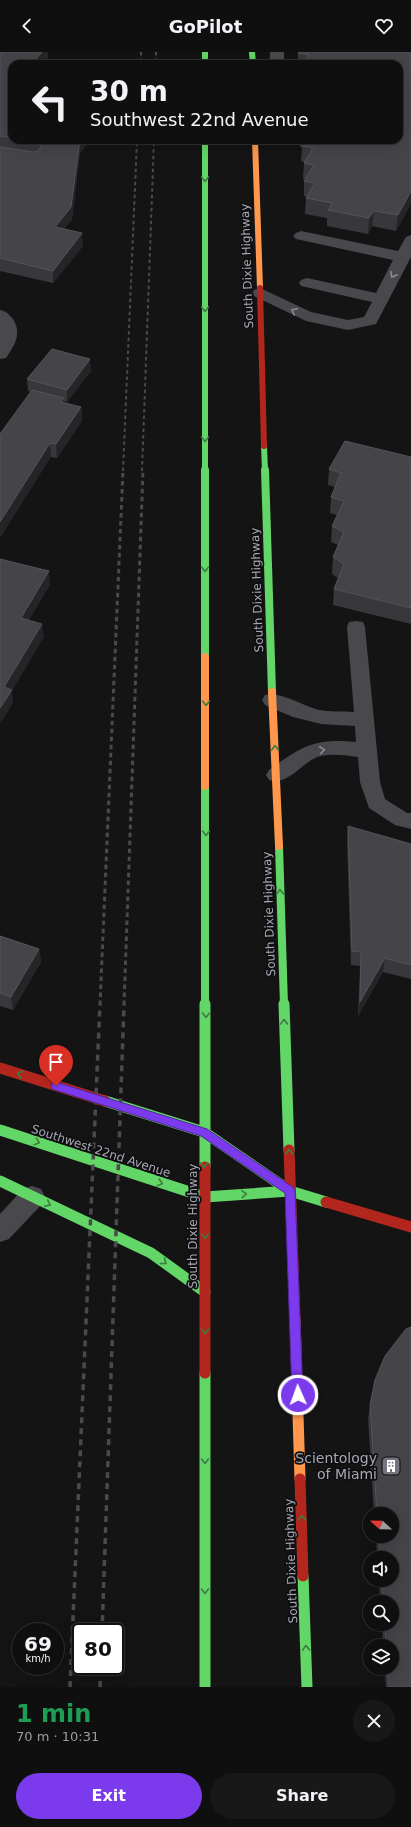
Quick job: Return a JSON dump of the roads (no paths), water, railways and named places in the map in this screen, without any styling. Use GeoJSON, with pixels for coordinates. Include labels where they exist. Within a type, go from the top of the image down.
{"type":"FeatureCollection","features":[{"type":"Feature","properties":{"kind":"main road","name":"South Dixie Highway"},"geometry":{"type":"LineString","coordinates":[[205,144],[205,1687]]}},
{"type":"Feature","properties":{"kind":"main road","name":"South Dixie Highway"},"geometry":{"type":"LineString","coordinates":[[255,144],[272,700],[276,775],[307,1687]]}},
{"type":"Feature","properties":{"kind":"main road","name":"Southwest 22nd Avenue"},"geometry":{"type":"LineString","coordinates":[[0,1068],[204,1132],[290,1191],[411,1227]]}},
{"type":"Feature","properties":{"kind":"main road","name":"Southwest 22nd Avenue"},"geometry":{"type":"LineString","coordinates":[[0,1130],[205,1197],[290,1191]]}},
{"type":"Feature","properties":{"kind":"main road"},"geometry":{"type":"LineString","coordinates":[[0,1181],[151,1253],[205,1292]]}},
{"type":"Feature","properties":{"kind":"street"},"geometry":{"type":"LineString","coordinates":[[0,354],[9,339],[10,329],[3,317]]}},
{"type":"Feature","properties":{"kind":"street"},"geometry":{"type":"LineString","coordinates":[[0,1231],[32,1197]]}},
{"type":"Feature","properties":{"kind":"lane"},"geometry":{"type":"LineString","coordinates":[[301,236],[402,257]]}},
{"type":"Feature","properties":{"kind":"lane"},"geometry":{"type":"LineString","coordinates":[[260,293],[306,316],[348,325],[370,321],[411,240]]}},
{"type":"Feature","properties":{"kind":"lane"},"geometry":{"type":"LineString","coordinates":[[307,283],[382,299]]}},
{"type":"Feature","properties":{"kind":"lane"},"geometry":{"type":"LineString","coordinates":[[356,627],[370,782],[376,803],[402,820],[411,821]]}},
{"type":"Feature","properties":{"kind":"lane"},"geometry":{"type":"LineString","coordinates":[[272,700],[300,712],[321,718],[364,720]]}},
{"type":"Feature","properties":{"kind":"lane"},"geometry":{"type":"LineString","coordinates":[[276,775],[303,756],[317,750],[338,748],[367,750]]}},
{"type":"Feature","properties":{"kind":"railway"},"geometry":{"type":"LineString","coordinates":[[141,52],[141,60]]}},
{"type":"Feature","properties":{"kind":"railway"},"geometry":{"type":"LineString","coordinates":[[156,52],[156,60]]}},
{"type":"Feature","properties":{"kind":"railway"},"geometry":{"type":"LineString","coordinates":[[123,471],[137,144]]}},
{"type":"Feature","properties":{"kind":"railway"},"geometry":{"type":"LineString","coordinates":[[142,471],[154,144]]}},
{"type":"Feature","properties":{"kind":"railway"},"geometry":{"type":"LineString","coordinates":[[100,1005],[123,470]]}},
{"type":"Feature","properties":{"kind":"railway"},"geometry":{"type":"LineString","coordinates":[[124,1005],[143,470]]}},
{"type":"Feature","properties":{"kind":"railway"},"geometry":{"type":"LineString","coordinates":[[70,1687],[100,1004]]}},
{"type":"Feature","properties":{"kind":"railway"},"geometry":{"type":"LineString","coordinates":[[102,1623],[124,1004]]}},
{"type":"Feature","properties":{"kind":"railway"},"geometry":{"type":"LineString","coordinates":[[100,1687],[101,1675]]}},
{"type":"Feature","properties":{"kind":"place","name":"Scientology of Miami"},"geometry":{"type":"Point","coordinates":[391,1466]}}]}
